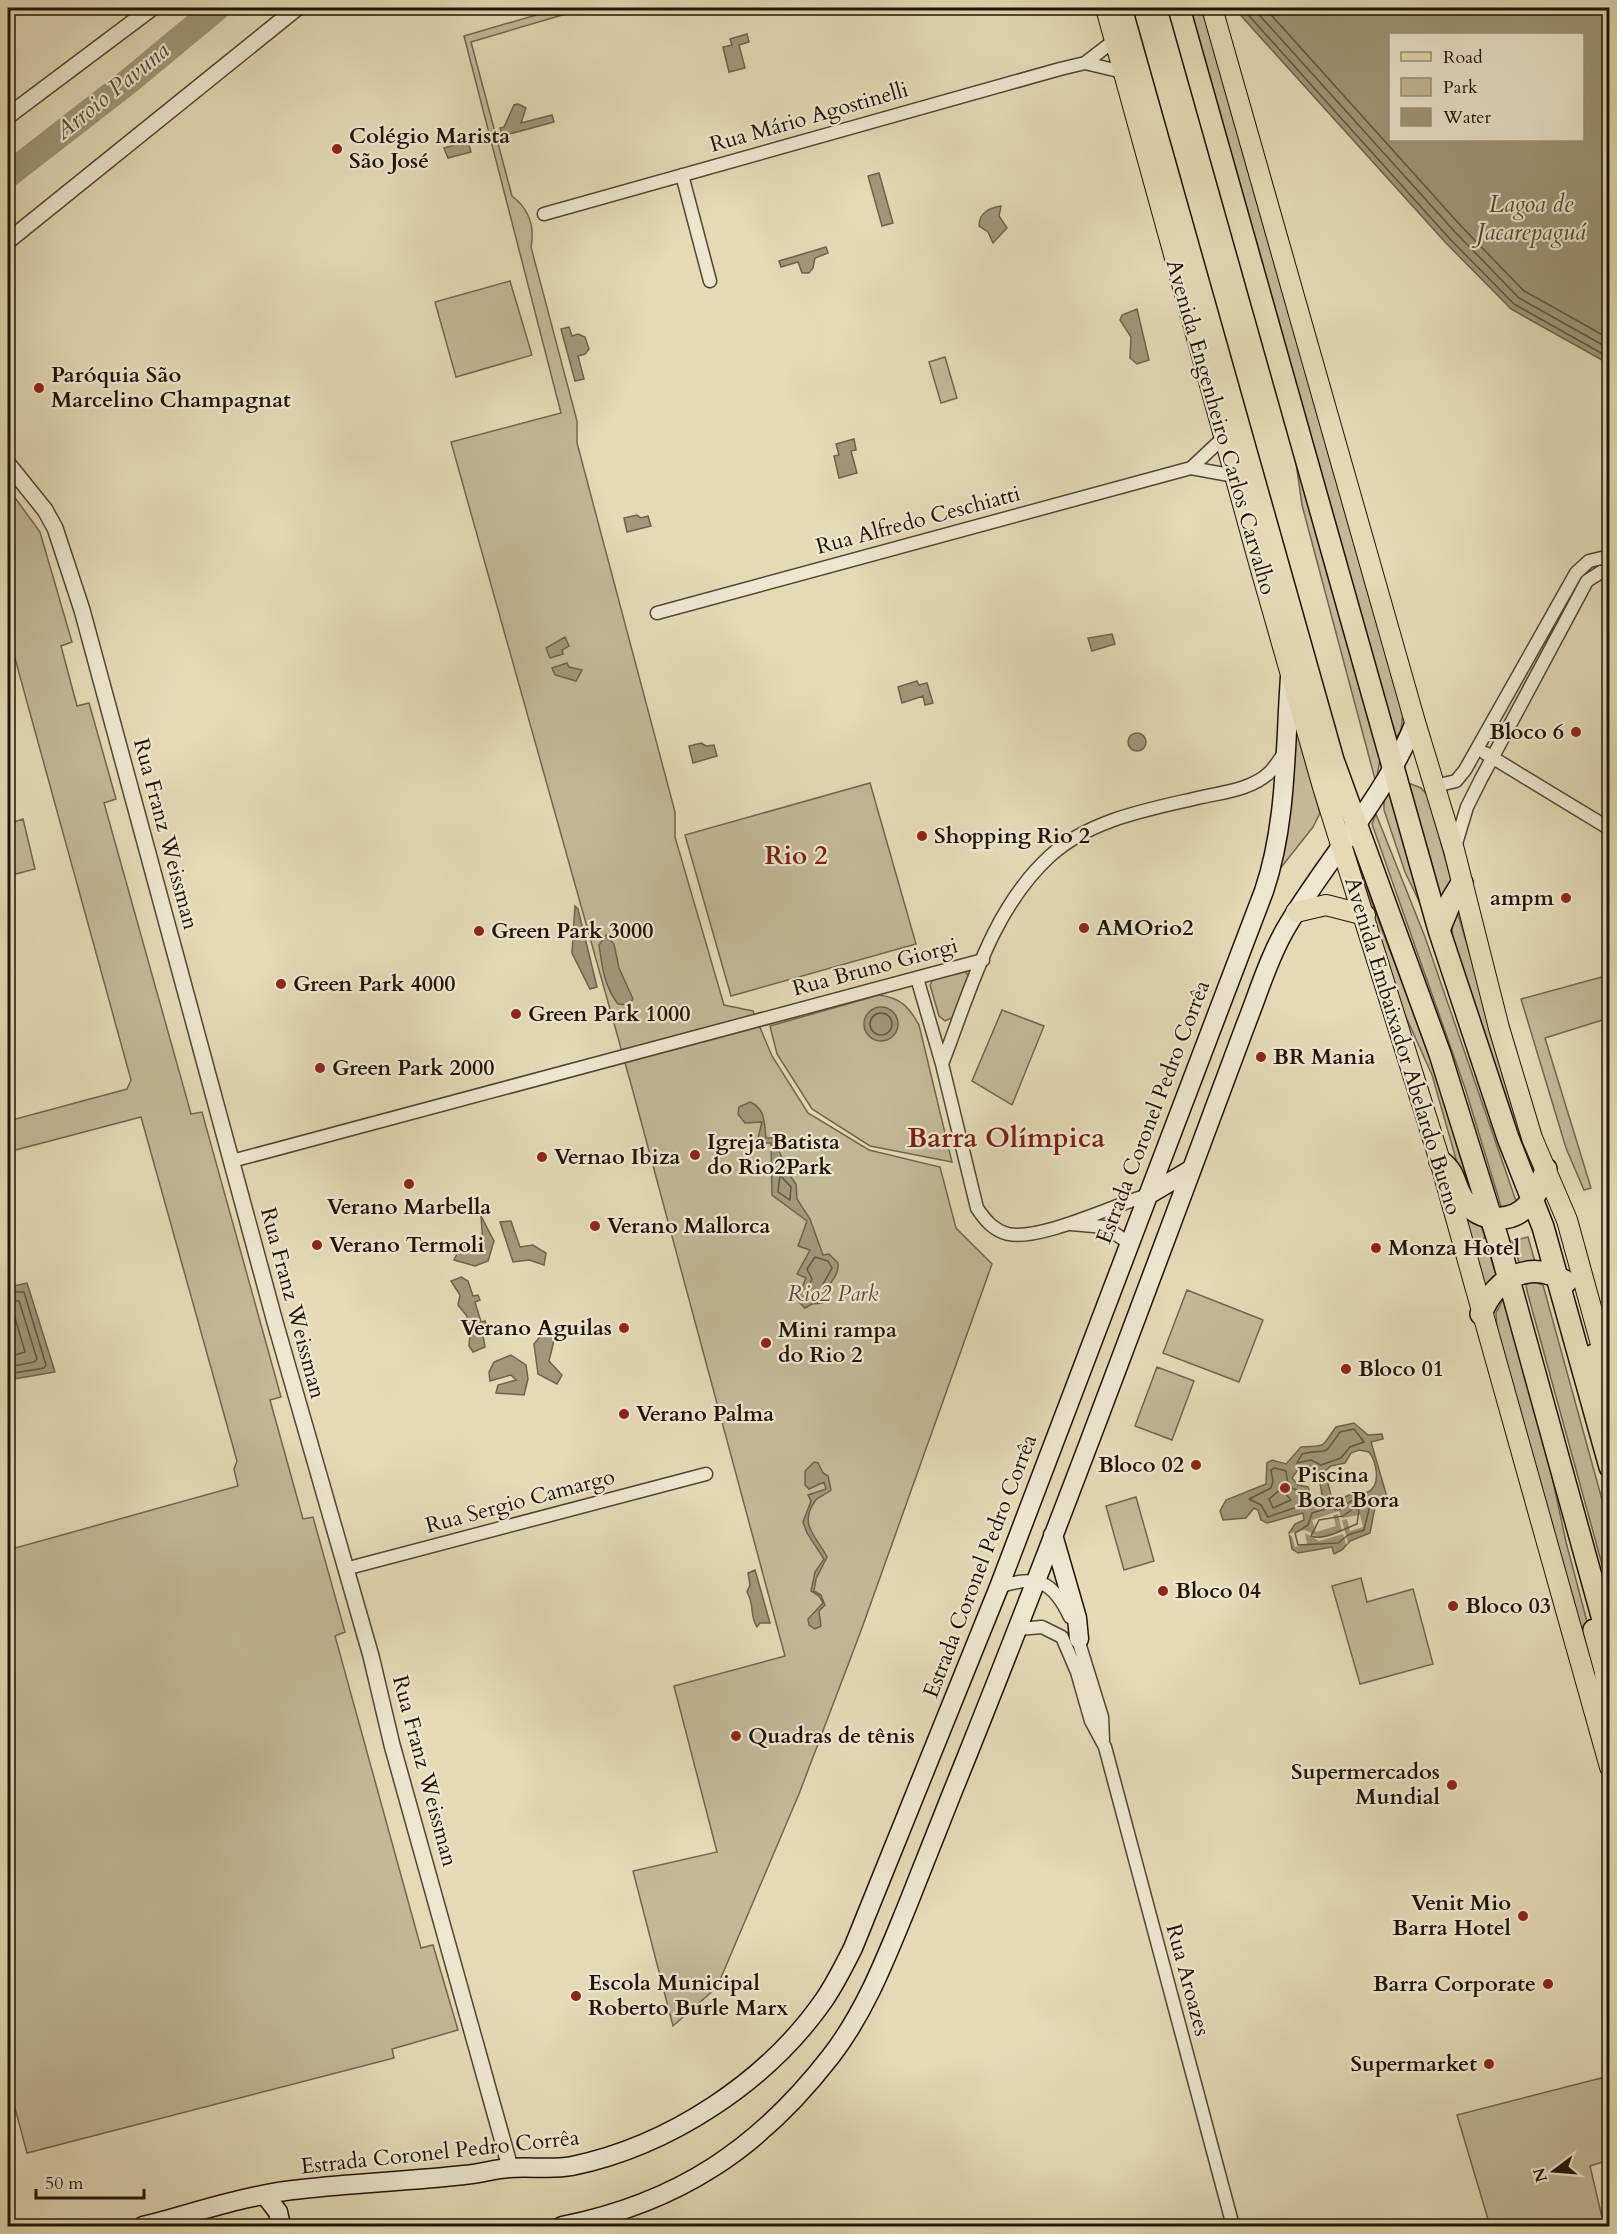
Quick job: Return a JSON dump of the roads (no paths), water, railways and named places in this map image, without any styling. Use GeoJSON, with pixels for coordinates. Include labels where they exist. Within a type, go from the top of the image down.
{"type":"FeatureCollection","features":[{"type":"Feature","properties":{"kind":"highway","name":"Avenida Engenheiro Carlos Carvalho"},"geometry":{"type":"LineString","coordinates":[[1121,8],[1330,748],[1356,827]]}},
{"type":"Feature","properties":{"kind":"highway"},"geometry":{"type":"LineString","coordinates":[[1179,8],[1439,930],[1508,1138],[1533,1201],[1558,1277],[1610,1467]]}},
{"type":"Feature","properties":{"kind":"highway","name":"Avenida Embaixador Abelardo Bueno"},"geometry":{"type":"LineString","coordinates":[[1356,827],[1440,1054],[1509,1278],[1610,1646]]}},
{"type":"Feature","properties":{"kind":"highway"},"geometry":{"type":"LineString","coordinates":[[1439,930],[1451,901],[1462,883]]}},
{"type":"Feature","properties":{"kind":"highway"},"geometry":{"type":"LineString","coordinates":[[1440,1161],[1453,1173],[1460,1196],[1467,1205],[1490,1218],[1517,1215],[1533,1201],[1546,1169]]}},
{"type":"Feature","properties":{"kind":"highway"},"geometry":{"type":"LineString","coordinates":[[1481,1314],[1487,1299],[1509,1278],[1533,1271],[1558,1277],[1570,1285],[1579,1301],[1600,1378],[1610,1393]]}},
{"type":"Feature","properties":{"kind":"highway"},"geometry":{"type":"LineString","coordinates":[[1569,1500],[1576,1561],[1605,1670],[1610,1710]]}},
{"type":"Feature","properties":{"kind":"main road","name":"Avenida Engenheiro Carlos Carvalho"},"geometry":{"type":"LineString","coordinates":[[1106,8],[1290,672],[1342,845]]}},
{"type":"Feature","properties":{"kind":"main road"},"geometry":{"type":"LineString","coordinates":[[1212,8],[1415,722],[1454,850],[1499,1028],[1532,1138],[1567,1220],[1610,1376]]}},
{"type":"Feature","properties":{"kind":"main road","name":"Estrada Coronel Pedro Corrêa"},"geometry":{"type":"LineString","coordinates":[[143,2226],[265,2195],[300,2189],[467,2175],[510,2167],[550,2169],[613,2156],[649,2141],[717,2102],[764,2066],[795,2035],[824,2000],[853,1948],[999,1587],[1269,877],[1284,780],[1290,672]]}},
{"type":"Feature","properties":{"kind":"main road"},"geometry":{"type":"LineString","coordinates":[[562,2226],[612,2214],[645,2202],[712,2170],[778,2116],[832,2055],[874,1987],[1018,1629],[1270,963],[1296,912],[1356,827],[1393,768],[1415,722]]}},
{"type":"Feature","properties":{"kind":"main road","name":"Avenida Embaixador Abelardo Bueno"},"geometry":{"type":"LineString","coordinates":[[1342,845],[1440,1161],[1481,1314],[1610,1767]]}},
{"type":"Feature","properties":{"kind":"main road"},"geometry":{"type":"LineString","coordinates":[[1296,912],[1326,905],[1365,915]]}},
{"type":"Feature","properties":{"kind":"main road"},"geometry":{"type":"LineString","coordinates":[[1148,1194],[1192,1169]]}},
{"type":"Feature","properties":{"kind":"main road"},"geometry":{"type":"LineString","coordinates":[[1053,1535],[1074,1608],[1079,1639]]}},
{"type":"Feature","properties":{"kind":"main road"},"geometry":{"type":"LineString","coordinates":[[265,2195],[278,2212],[281,2226]]}},
{"type":"Feature","properties":{"kind":"street"},"geometry":{"type":"LineString","coordinates":[[121,33],[143,8]]}},
{"type":"Feature","properties":{"kind":"street"},"geometry":{"type":"LineString","coordinates":[[8,116],[152,8]]}},
{"type":"Feature","properties":{"kind":"street"},"geometry":{"type":"LineString","coordinates":[[8,241],[297,8]]}},
{"type":"Feature","properties":{"kind":"street","name":"Rua Mário Agostinelli"},"geometry":{"type":"LineString","coordinates":[[544,214],[1085,63],[1115,40]]}},
{"type":"Feature","properties":{"kind":"street","name":"Rua Mário Agostinelli"},"geometry":{"type":"LineString","coordinates":[[1085,63],[1124,72]]}},
{"type":"Feature","properties":{"kind":"street"},"geometry":{"type":"LineString","coordinates":[[682,175],[710,281]]}},
{"type":"Feature","properties":{"kind":"street","name":"Rua Alfredo Ceschiatti"},"geometry":{"type":"LineString","coordinates":[[1191,468],[1224,437]]}},
{"type":"Feature","properties":{"kind":"street","name":"Rua Franz Weissman"},"geometry":{"type":"LineString","coordinates":[[8,464],[45,510],[62,546],[510,2167]]}},
{"type":"Feature","properties":{"kind":"street","name":"Rua Alfredo Ceschiatti"},"geometry":{"type":"LineString","coordinates":[[657,613],[1191,468],[1235,476]]}},
{"type":"Feature","properties":{"kind":"street"},"geometry":{"type":"LineString","coordinates":[[1435,786],[1458,779],[1576,573],[1588,561],[1610,556]]}},
{"type":"Feature","properties":{"kind":"street"},"geometry":{"type":"LineString","coordinates":[[1454,850],[1467,807],[1587,581],[1601,572],[1610,573]]}},
{"type":"Feature","properties":{"kind":"street"},"geometry":{"type":"LineString","coordinates":[[1476,748],[1610,829]]}},
{"type":"Feature","properties":{"kind":"street","name":"Rua Bruno Giorgi"},"geometry":{"type":"LineString","coordinates":[[232,1161],[983,960],[1009,902],[1052,854],[1097,827],[1119,819],[1248,785],[1270,771],[1286,750]]}},
{"type":"Feature","properties":{"kind":"street"},"geometry":{"type":"LineString","coordinates":[[942,1064],[983,960]]}},
{"type":"Feature","properties":{"kind":"street"},"geometry":{"type":"LineString","coordinates":[[917,978],[942,1064],[977,1208],[985,1220],[1001,1232],[1016,1235],[1030,1234],[1148,1194]]}},
{"type":"Feature","properties":{"kind":"street"},"geometry":{"type":"LineString","coordinates":[[1067,1223],[1105,1227],[1129,1243]]}},
{"type":"Feature","properties":{"kind":"street","name":"Rua Sergio Camargo"},"geometry":{"type":"LineString","coordinates":[[345,1569],[706,1474]]}},
{"type":"Feature","properties":{"kind":"street"},"geometry":{"type":"LineString","coordinates":[[999,1587],[1023,1581],[1036,1581]]}},
{"type":"Feature","properties":{"kind":"street","name":"Rua Aroazes"},"geometry":{"type":"LineString","coordinates":[[1036,1581],[1057,1592],[1079,1639],[1102,1717],[1104,1745],[1233,2226]]}},
{"type":"Feature","properties":{"kind":"street","name":"Rua Aroazes"},"geometry":{"type":"LineString","coordinates":[[1018,1629],[1042,1628],[1062,1637],[1077,1672],[1091,1721],[1104,1745]]}},
{"type":"Feature","properties":{"kind":"water","name":"Lagoa de Jacarepaguá"},"geometry":{"type":"Polygon","coordinates":[[[1234,8],[1609,8],[1609,364],[1511,309],[1445,242],[1234,8]]]}},
{"type":"Feature","properties":{"kind":"water"},"geometry":{"type":"Polygon","coordinates":[[[747,34],[749,42],[739,45],[745,68],[729,72],[723,47],[732,45],[730,39],[747,34]]]}},
{"type":"Feature","properties":{"kind":"water"},"geometry":{"type":"Polygon","coordinates":[[[518,104],[526,108],[521,123],[552,115],[554,122],[502,136],[500,128],[504,127],[514,105],[518,104]]]}},
{"type":"Feature","properties":{"kind":"water"},"geometry":{"type":"Polygon","coordinates":[[[468,141],[471,152],[448,158],[444,148],[468,141]]]}},
{"type":"Feature","properties":{"kind":"water"},"geometry":{"type":"Polygon","coordinates":[[[879,173],[893,223],[882,226],[868,176],[879,173]]]}},
{"type":"Feature","properties":{"kind":"water"},"geometry":{"type":"Polygon","coordinates":[[[1001,206],[999,216],[1007,228],[993,243],[988,232],[979,226],[979,221],[983,214],[1001,206]]]}},
{"type":"Feature","properties":{"kind":"water"},"geometry":{"type":"Polygon","coordinates":[[[826,247],[828,253],[815,258],[813,268],[809,273],[802,273],[798,262],[781,267],[779,261],[826,247]]]}},
{"type":"Feature","properties":{"kind":"water"},"geometry":{"type":"Polygon","coordinates":[[[1137,309],[1149,360],[1137,364],[1130,358],[1131,337],[1120,320],[1122,315],[1137,309]]]}},
{"type":"Feature","properties":{"kind":"water"},"geometry":{"type":"Polygon","coordinates":[[[569,327],[572,336],[578,334],[585,337],[589,349],[585,354],[578,356],[584,379],[575,381],[561,329],[569,327]]]}},
{"type":"Feature","properties":{"kind":"water"},"geometry":{"type":"Polygon","coordinates":[[[854,439],[856,450],[851,451],[857,473],[839,478],[834,456],[839,455],[836,444],[854,439]]]}},
{"type":"Feature","properties":{"kind":"water"},"geometry":{"type":"Polygon","coordinates":[[[637,515],[641,518],[648,516],[651,526],[627,532],[624,518],[637,515]]]}},
{"type":"Feature","properties":{"kind":"water"},"geometry":{"type":"Polygon","coordinates":[[[1112,634],[1115,644],[1092,651],[1088,638],[1112,634]]]}},
{"type":"Feature","properties":{"kind":"water"},"geometry":{"type":"Polygon","coordinates":[[[565,637],[569,646],[562,650],[563,654],[550,658],[546,648],[565,637]]]}},
{"type":"Feature","properties":{"kind":"water"},"geometry":{"type":"Polygon","coordinates":[[[567,663],[569,667],[582,670],[576,681],[555,675],[552,668],[567,663]]]}},
{"type":"Feature","properties":{"kind":"water"},"geometry":{"type":"Polygon","coordinates":[[[917,681],[919,685],[927,683],[933,703],[925,705],[923,696],[902,703],[898,687],[917,681]]]}},
{"type":"Feature","properties":{"kind":"water"},"geometry":{"type":"Polygon","coordinates":[[[1137,733],[1143,736],[1146,742],[1143,748],[1137,751],[1131,748],[1128,742],[1131,736],[1137,733]]]}},
{"type":"Feature","properties":{"kind":"water"},"geometry":{"type":"Polygon","coordinates":[[[701,743],[706,746],[714,745],[717,756],[693,763],[689,746],[701,743]]]}},
{"type":"Feature","properties":{"kind":"water"},"geometry":{"type":"Polygon","coordinates":[[[575,906],[578,909],[597,987],[590,989],[572,953],[575,906]]]}},
{"type":"Feature","properties":{"kind":"water"},"geometry":{"type":"Polygon","coordinates":[[[606,935],[614,944],[619,968],[633,999],[629,1005],[618,1004],[607,983],[599,945],[606,935]]]}},
{"type":"Feature","properties":{"kind":"water"},"geometry":{"type":"Polygon","coordinates":[[[881,1007],[893,1012],[898,1024],[893,1036],[881,1041],[869,1036],[864,1024],[869,1012],[881,1007]]]}},
{"type":"Feature","properties":{"kind":"water"},"geometry":{"type":"Polygon","coordinates":[[[750,1102],[762,1113],[766,1138],[774,1138],[788,1173],[796,1184],[797,1199],[810,1219],[823,1255],[829,1254],[838,1263],[838,1269],[825,1293],[823,1303],[812,1304],[805,1308],[797,1300],[806,1278],[797,1274],[810,1250],[798,1246],[807,1221],[772,1195],[771,1143],[764,1143],[758,1138],[762,1122],[745,1123],[738,1114],[739,1107],[750,1102]]]}},
{"type":"Feature","properties":{"kind":"water"},"geometry":{"type":"Polygon","coordinates":[[[481,1216],[494,1241],[488,1261],[475,1266],[454,1260],[460,1247],[483,1245],[481,1216]]]}},
{"type":"Feature","properties":{"kind":"water"},"geometry":{"type":"Polygon","coordinates":[[[511,1221],[520,1247],[533,1245],[546,1253],[544,1265],[529,1260],[513,1262],[500,1222],[511,1221]]]}},
{"type":"Feature","properties":{"kind":"water"},"geometry":{"type":"Polygon","coordinates":[[[461,1277],[468,1281],[473,1296],[478,1295],[480,1300],[475,1302],[481,1322],[485,1321],[487,1326],[482,1329],[485,1347],[473,1352],[469,1346],[470,1334],[465,1329],[467,1316],[458,1305],[460,1295],[451,1281],[461,1277]]]}},
{"type":"Feature","properties":{"kind":"water"},"geometry":{"type":"Polygon","coordinates":[[[27,1283],[55,1372],[8,1380],[8,1287],[27,1283]]]}},
{"type":"Feature","properties":{"kind":"water"},"geometry":{"type":"Polygon","coordinates":[[[557,1328],[549,1361],[562,1375],[557,1384],[538,1374],[534,1344],[542,1334],[557,1328]]]}},
{"type":"Feature","properties":{"kind":"water"},"geometry":{"type":"Polygon","coordinates":[[[511,1355],[526,1365],[528,1379],[524,1395],[496,1393],[498,1385],[516,1380],[511,1375],[490,1381],[489,1372],[494,1362],[511,1355]]]}},
{"type":"Feature","properties":{"kind":"water","name":"Piscina Bora Bora"},"geometry":{"type":"Polygon","coordinates":[[[1354,1423],[1368,1435],[1382,1434],[1383,1439],[1371,1442],[1387,1497],[1375,1507],[1370,1533],[1350,1541],[1342,1550],[1334,1554],[1332,1547],[1298,1553],[1292,1549],[1289,1533],[1295,1524],[1304,1520],[1303,1513],[1267,1523],[1261,1520],[1258,1510],[1254,1508],[1246,1518],[1223,1520],[1220,1511],[1226,1500],[1266,1484],[1267,1463],[1272,1460],[1286,1464],[1301,1447],[1323,1444],[1336,1427],[1354,1423]],[[1359,1450],[1351,1453],[1345,1463],[1331,1466],[1325,1471],[1333,1504],[1349,1495],[1368,1492],[1375,1484],[1376,1473],[1372,1456],[1369,1452],[1359,1450]],[[1312,1466],[1297,1471],[1292,1478],[1298,1485],[1308,1487],[1313,1504],[1318,1507],[1323,1501],[1319,1477],[1312,1466]]]}},
{"type":"Feature","properties":{"kind":"water"},"geometry":{"type":"Polygon","coordinates":[[[814,1462],[818,1463],[823,1473],[828,1476],[831,1490],[815,1501],[808,1517],[811,1530],[827,1557],[816,1579],[814,1591],[821,1595],[825,1605],[819,1611],[821,1626],[815,1629],[809,1625],[808,1619],[823,1603],[819,1596],[811,1591],[815,1572],[824,1559],[807,1533],[803,1522],[811,1501],[808,1495],[826,1489],[824,1482],[809,1489],[805,1485],[805,1471],[814,1462]]]}},
{"type":"Feature","properties":{"kind":"water"},"geometry":{"type":"Polygon","coordinates":[[[755,1570],[770,1623],[760,1623],[757,1627],[747,1592],[750,1585],[748,1573],[755,1570]]]}},
{"type":"Feature","properties":{"kind":"waterway","name":"Arroio Pavuna"},"geometry":{"type":"LineString","coordinates":[[8,175],[129,81],[217,8]]}},
{"type":"Feature","properties":{"kind":"place","name":"Colégio Marista São José"},"geometry":{"type":"Point","coordinates":[337,149]}},
{"type":"Feature","properties":{"kind":"place","name":"Paróquia São Marcelino Champagnat"},"geometry":{"type":"Point","coordinates":[39,388]}},
{"type":"Feature","properties":{"kind":"place","name":"Bloco 6"},"geometry":{"type":"Point","coordinates":[1576,732]}},
{"type":"Feature","properties":{"kind":"place","name":"Shopping Rio 2"},"geometry":{"type":"Point","coordinates":[922,836]}},
{"type":"Feature","properties":{"kind":"place","name":"ampm"},"geometry":{"type":"Point","coordinates":[1566,898]}},
{"type":"Feature","properties":{"kind":"place","name":"AMOrio2"},"geometry":{"type":"Point","coordinates":[1084,928]}},
{"type":"Feature","properties":{"kind":"place","name":"Green Park 3000"},"geometry":{"type":"Point","coordinates":[479,931]}},
{"type":"Feature","properties":{"kind":"place","name":"Green Park 4000"},"geometry":{"type":"Point","coordinates":[281,984]}},
{"type":"Feature","properties":{"kind":"place","name":"Green Park 1000"},"geometry":{"type":"Point","coordinates":[516,1014]}},
{"type":"Feature","properties":{"kind":"place","name":"BR Mania"},"geometry":{"type":"Point","coordinates":[1261,1057]}},
{"type":"Feature","properties":{"kind":"place","name":"Green Park 2000"},"geometry":{"type":"Point","coordinates":[320,1068]}},
{"type":"Feature","properties":{"kind":"place","name":"Igreja Batista do Rio2Park"},"geometry":{"type":"Point","coordinates":[695,1155]}},
{"type":"Feature","properties":{"kind":"place","name":"Vernao Ibiza"},"geometry":{"type":"Point","coordinates":[542,1157]}},
{"type":"Feature","properties":{"kind":"place","name":"Verano Marbella"},"geometry":{"type":"Point","coordinates":[409,1184]}},
{"type":"Feature","properties":{"kind":"place","name":"Verano Mallorca"},"geometry":{"type":"Point","coordinates":[595,1226]}},
{"type":"Feature","properties":{"kind":"place","name":"Verano Termoli"},"geometry":{"type":"Point","coordinates":[317,1245]}},
{"type":"Feature","properties":{"kind":"place","name":"Monza Hotel"},"geometry":{"type":"Point","coordinates":[1376,1248]}},
{"type":"Feature","properties":{"kind":"place","name":"Verano Aguilas"},"geometry":{"type":"Point","coordinates":[624,1328]}},
{"type":"Feature","properties":{"kind":"place","name":"Mini rampa do Rio 2"},"geometry":{"type":"Point","coordinates":[766,1343]}},
{"type":"Feature","properties":{"kind":"place","name":"Bloco 01"},"geometry":{"type":"Point","coordinates":[1346,1369]}},
{"type":"Feature","properties":{"kind":"place","name":"Verano Palma"},"geometry":{"type":"Point","coordinates":[624,1414]}},
{"type":"Feature","properties":{"kind":"place","name":"Bloco 02"},"geometry":{"type":"Point","coordinates":[1196,1465]}},
{"type":"Feature","properties":{"kind":"place","name":"Piscina Bora Bora"},"geometry":{"type":"Point","coordinates":[1285,1488]}},
{"type":"Feature","properties":{"kind":"place","name":"Bloco 04"},"geometry":{"type":"Point","coordinates":[1163,1591]}},
{"type":"Feature","properties":{"kind":"place","name":"Bloco 03"},"geometry":{"type":"Point","coordinates":[1453,1606]}},
{"type":"Feature","properties":{"kind":"place","name":"Quadras de tênis"},"geometry":{"type":"Point","coordinates":[736,1736]}},
{"type":"Feature","properties":{"kind":"place","name":"Supermercados Mundial"},"geometry":{"type":"Point","coordinates":[1452,1785]}},
{"type":"Feature","properties":{"kind":"place","name":"Venit Mio Barra Hotel"},"geometry":{"type":"Point","coordinates":[1523,1916]}},
{"type":"Feature","properties":{"kind":"place","name":"Barra Corporate"},"geometry":{"type":"Point","coordinates":[1548,1984]}},
{"type":"Feature","properties":{"kind":"place","name":"Escola Municipal Roberto Burle Marx"},"geometry":{"type":"Point","coordinates":[576,1996]}},
{"type":"Feature","properties":{"kind":"place","name":"Supermarket"},"geometry":{"type":"Point","coordinates":[1489,2064]}},
{"type":"Feature","properties":{"kind":"district","name":"Rio 2"},"geometry":{"type":"Point","coordinates":[796,855]}},
{"type":"Feature","properties":{"kind":"district","name":"Barra Olímpica"},"geometry":{"type":"Point","coordinates":[1006,1138]}},
{"type":"Feature","properties":{"kind":"park label","name":"Rio2 Park"},"geometry":{"type":"Point","coordinates":[833,1294]}}]}
